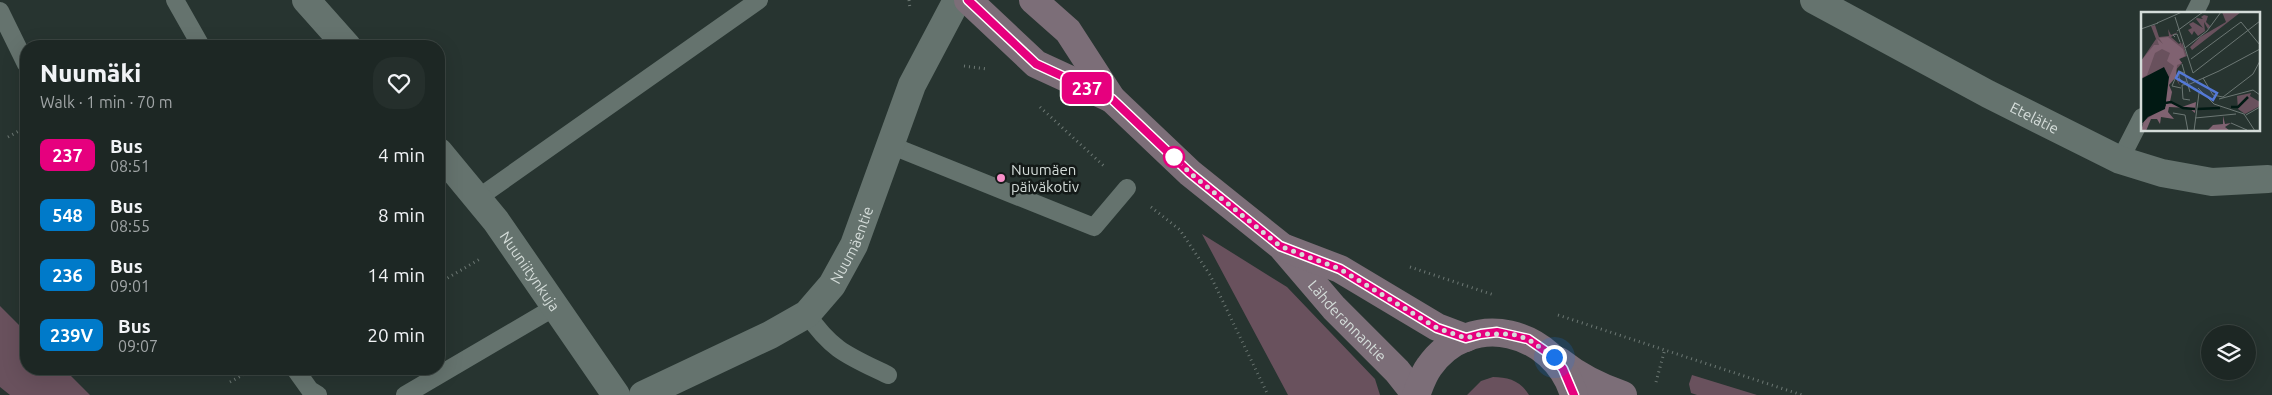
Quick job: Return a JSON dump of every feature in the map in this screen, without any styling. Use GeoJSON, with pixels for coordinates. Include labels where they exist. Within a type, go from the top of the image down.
{"type":"FeatureCollection","features":[{"type":"Feature","properties":{"kind":"main road","name":"Lähderannantie"},"geometry":{"type":"LineString","coordinates":[[968,0],[1036,64],[1112,99]]}},
{"type":"Feature","properties":{"kind":"main road","name":"Lähderannantie"},"geometry":{"type":"LineString","coordinates":[[1033,0],[1068,31],[1112,99],[1190,173],[1280,246],[1334,308],[1397,371],[1416,395]]}},
{"type":"Feature","properties":{"kind":"main road","name":"Lähderannantie"},"geometry":{"type":"LineString","coordinates":[[1280,246],[1340,269],[1437,328],[1466,338]]}},
{"type":"Feature","properties":{"kind":"main road"},"geometry":{"type":"LineString","coordinates":[[1416,395],[1429,367],[1452,345],[1466,338],[1489,333],[1512,334],[1528,339],[1580,377],[1602,388],[1623,395]]}},
{"type":"Feature","properties":{"kind":"main road"},"geometry":{"type":"LineString","coordinates":[[1554,357],[1563,369],[1574,395]]}},
{"type":"Feature","properties":{"kind":"street"},"geometry":{"type":"LineString","coordinates":[[306,0],[342,40]]}},
{"type":"Feature","properties":{"kind":"street","name":"Nuumäentie"},"geometry":{"type":"LineString","coordinates":[[643,395],[770,335],[806,314],[832,285],[854,244],[912,85],[957,0]]}},
{"type":"Feature","properties":{"kind":"street","name":"Etelätie"},"geometry":{"type":"LineString","coordinates":[[1814,0],[1988,94],[2120,160],[2162,173],[2212,182],[2270,179]]}},
{"type":"Feature","properties":{"kind":"street","name":"Nuuniitynkuja"},"geometry":{"type":"LineString","coordinates":[[445,159],[496,221],[616,395]]}},
{"type":"Feature","properties":{"kind":"lane"},"geometry":{"type":"LineString","coordinates":[[175,0],[198,40]]}},
{"type":"Feature","properties":{"kind":"lane"},"geometry":{"type":"LineString","coordinates":[[478,198],[759,0]]}},
{"type":"Feature","properties":{"kind":"lane"},"geometry":{"type":"LineString","coordinates":[[2195,12],[2201,0]]}},
{"type":"Feature","properties":{"kind":"lane"},"geometry":{"type":"LineString","coordinates":[[0,11],[20,52]]}},
{"type":"Feature","properties":{"kind":"lane"},"geometry":{"type":"LineString","coordinates":[[2120,160],[2141,119]]}},
{"type":"Feature","properties":{"kind":"lane"},"geometry":{"type":"LineString","coordinates":[[890,145],[1094,227],[1127,188]]}},
{"type":"Feature","properties":{"kind":"lane"},"geometry":{"type":"LineString","coordinates":[[445,372],[555,307]]}},
{"type":"Feature","properties":{"kind":"lane"},"geometry":{"type":"LineString","coordinates":[[806,314],[820,333],[842,354],[888,375]]}},
{"type":"Feature","properties":{"kind":"lane"},"geometry":{"type":"LineString","coordinates":[[299,375],[310,390],[318,395]]}},
{"type":"Feature","properties":{"kind":"lane"},"geometry":{"type":"LineString","coordinates":[[406,395],[440,375]]}},
{"type":"Feature","properties":{"kind":"path"},"geometry":{"type":"LineString","coordinates":[[8,137],[20,130]]}},
{"type":"Feature","properties":{"kind":"path"},"geometry":{"type":"LineString","coordinates":[[445,279],[488,254]]}},
{"type":"Feature","properties":{"kind":"path"},"geometry":{"type":"LineString","coordinates":[[1404,264],[1497,296]]}},
{"type":"Feature","properties":{"kind":"path"},"geometry":{"type":"LineString","coordinates":[[1553,314],[1802,395]]}},
{"type":"Feature","properties":{"kind":"path"},"geometry":{"type":"LineString","coordinates":[[1656,386],[1665,349]]}},
{"type":"Feature","properties":{"kind":"path"},"geometry":{"type":"LineString","coordinates":[[230,382],[243,375]]}},
{"type":"Feature","properties":{"kind":"shaded area"},"geometry":{"type":"Polygon","coordinates":[[[1202,234],[1287,287],[1375,379],[1380,395],[1288,395],[1202,234]]]}},
{"type":"Feature","properties":{"kind":"shaded area"},"geometry":{"type":"Polygon","coordinates":[[[0,306],[20,326],[20,375],[70,375],[90,395],[10,395],[0,387],[0,306]]]}},
{"type":"Feature","properties":{"kind":"shaded area"},"geometry":{"type":"Polygon","coordinates":[[[1692,375],[1757,395],[1697,395],[1691,393],[1689,384],[1692,375]]]}},
{"type":"Feature","properties":{"kind":"shaded area"},"geometry":{"type":"Polygon","coordinates":[[[1493,377],[1504,378],[1518,383],[1529,395],[1467,395],[1481,381],[1493,377]]]}},
{"type":"Feature","properties":{"kind":"bus line","name":"237"},"geometry":{"type":"LineString","coordinates":[[968,0],[1036,64],[1112,99],[1190,173],[1280,246],[1340,269],[1437,328],[1466,338],[1497,332],[1528,339],[1554,357],[1563,369],[1574,395]]}},
{"type":"Feature","properties":{"kind":"place","name":"Nuumäen päiväkotiv"},"geometry":{"type":"Point","coordinates":[1001,178]}},
{"type":"Feature","properties":{"kind":"route"},"geometry":{"type":"LineString","coordinates":[[1174,157],[1190,173],[1280,246],[1340,269],[1437,328],[1466,338],[1497,332],[1512,334],[1528,339],[1554,357]]}}]}
